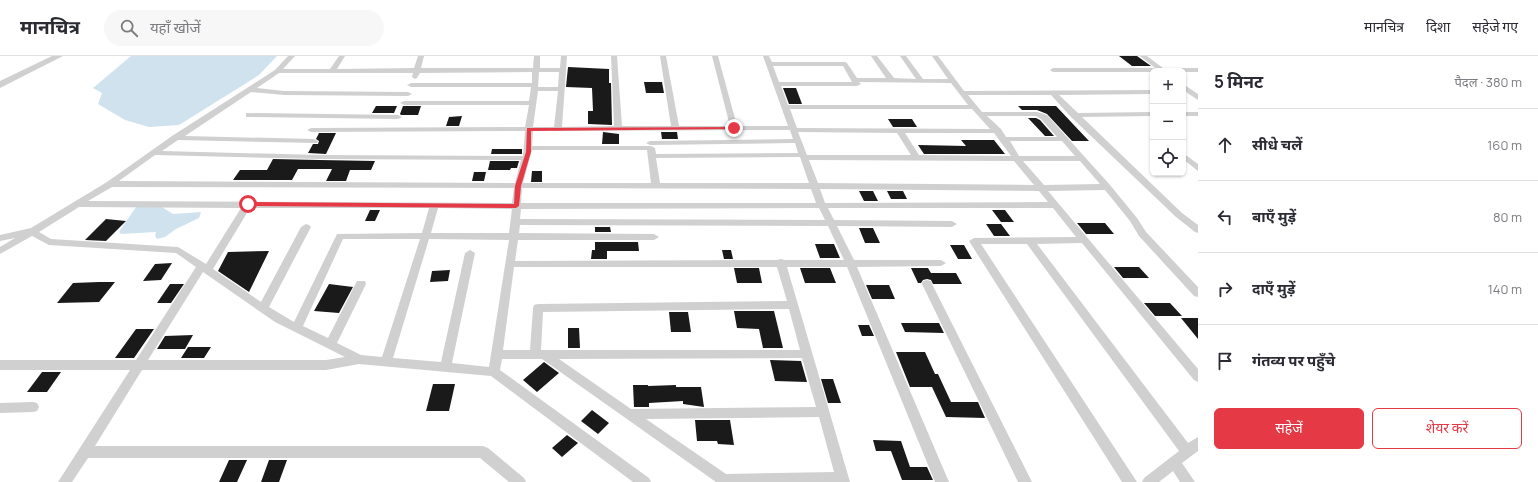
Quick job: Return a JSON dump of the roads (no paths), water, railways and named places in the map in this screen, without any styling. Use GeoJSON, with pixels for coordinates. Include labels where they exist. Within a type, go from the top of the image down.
{"type":"FeatureCollection","features":[{"type":"Feature","properties":{"kind":"street"},"geometry":{"type":"LineString","coordinates":[[0,76],[41,56]]}},
{"type":"Feature","properties":{"kind":"street"},"geometry":{"type":"LineString","coordinates":[[0,85],[59,56]]}},
{"type":"Feature","properties":{"kind":"street"},"geometry":{"type":"LineString","coordinates":[[0,251],[110,184],[175,138],[250,90],[277,71],[292,56]]}},
{"type":"Feature","properties":{"kind":"street"},"geometry":{"type":"LineString","coordinates":[[332,71],[342,56]]}},
{"type":"Feature","properties":{"kind":"street"},"geometry":{"type":"LineString","coordinates":[[392,130],[417,72],[421,56]]}},
{"type":"Feature","properties":{"kind":"street"},"geometry":{"type":"LineString","coordinates":[[494,372],[514,236],[518,186],[529,148],[529,129],[535,87],[537,56]]}},
{"type":"Feature","properties":{"kind":"street"},"geometry":{"type":"LineString","coordinates":[[558,130],[564,56]]}},
{"type":"Feature","properties":{"kind":"street"},"geometry":{"type":"LineString","coordinates":[[614,56],[618,129]]}},
{"type":"Feature","properties":{"kind":"street"},"geometry":{"type":"LineString","coordinates":[[663,56],[675,128]]}},
{"type":"Feature","properties":{"kind":"street"},"geometry":{"type":"LineString","coordinates":[[715,56],[734,128]]}},
{"type":"Feature","properties":{"kind":"street"},"geometry":{"type":"LineString","coordinates":[[874,56],[892,81]]}},
{"type":"Feature","properties":{"kind":"street"},"geometry":{"type":"LineString","coordinates":[[903,56],[922,81]]}},
{"type":"Feature","properties":{"kind":"street"},"geometry":{"type":"LineString","coordinates":[[934,56],[977,110],[1001,135],[1017,159],[1054,205],[1198,377]]}},
{"type":"Feature","properties":{"kind":"street"},"geometry":{"type":"LineString","coordinates":[[1143,56],[1160,68]]}},
{"type":"Feature","properties":{"kind":"street"},"geometry":{"type":"LineString","coordinates":[[777,84],[857,84],[845,64],[768,60],[829,223],[850,262],[942,482]]}},
{"type":"Feature","properties":{"kind":"street"},"geometry":{"type":"LineString","coordinates":[[277,71],[417,72],[563,70]]}},
{"type":"Feature","properties":{"kind":"street"},"geometry":{"type":"LineString","coordinates":[[1053,70],[1150,70]]}},
{"type":"Feature","properties":{"kind":"street"},"geometry":{"type":"LineString","coordinates":[[1186,70],[1198,70]]}},
{"type":"Feature","properties":{"kind":"street"},"geometry":{"type":"LineString","coordinates":[[854,80],[954,81]]}},
{"type":"Feature","properties":{"kind":"street"},"geometry":{"type":"LineString","coordinates":[[411,85],[535,87],[562,89]]}},
{"type":"Feature","properties":{"kind":"street"},"geometry":{"type":"LineString","coordinates":[[1186,88],[1195,93],[1198,98]]}},
{"type":"Feature","properties":{"kind":"street"},"geometry":{"type":"LineString","coordinates":[[250,90],[284,93],[408,94]]}},
{"type":"Feature","properties":{"kind":"street"},"geometry":{"type":"LineString","coordinates":[[963,92],[1150,92]]}},
{"type":"Feature","properties":{"kind":"street"},"geometry":{"type":"LineString","coordinates":[[1052,92],[1074,115],[1179,215],[1198,230]]}},
{"type":"Feature","properties":{"kind":"street"},"geometry":{"type":"LineString","coordinates":[[404,103],[532,103]]}},
{"type":"Feature","properties":{"kind":"street"},"geometry":{"type":"LineString","coordinates":[[785,107],[977,110],[1037,114],[1044,117],[1107,187],[1134,220],[1142,234],[1198,293]]}},
{"type":"Feature","properties":{"kind":"street"},"geometry":{"type":"LineString","coordinates":[[1074,115],[1150,114]]}},
{"type":"Feature","properties":{"kind":"street"},"geometry":{"type":"LineString","coordinates":[[1186,114],[1198,114]]}},
{"type":"Feature","properties":{"kind":"street"},"geometry":{"type":"LineString","coordinates":[[249,115],[398,117]]}},
{"type":"Feature","properties":{"kind":"street"},"geometry":{"type":"LineString","coordinates":[[648,128],[656,186]]}},
{"type":"Feature","properties":{"kind":"street"},"geometry":{"type":"LineString","coordinates":[[311,130],[734,128],[900,131],[1064,139]]}},
{"type":"Feature","properties":{"kind":"street"},"geometry":{"type":"LineString","coordinates":[[900,131],[917,158]]}},
{"type":"Feature","properties":{"kind":"street"},"geometry":{"type":"LineString","coordinates":[[175,138],[314,141]]}},
{"type":"Feature","properties":{"kind":"street"},"geometry":{"type":"LineString","coordinates":[[651,149],[798,141]]}},
{"type":"Feature","properties":{"kind":"street"},"geometry":{"type":"LineString","coordinates":[[529,148],[651,149],[804,156],[1082,159]]}},
{"type":"Feature","properties":{"kind":"street"},"geometry":{"type":"LineString","coordinates":[[153,153],[527,158]]}},
{"type":"Feature","properties":{"kind":"street"},"geometry":{"type":"LineString","coordinates":[[1186,158],[1198,168]]}},
{"type":"Feature","properties":{"kind":"street"},"geometry":{"type":"LineString","coordinates":[[110,184],[1107,187]]}},
{"type":"Feature","properties":{"kind":"street"},"geometry":{"type":"LineString","coordinates":[[79,204],[516,206],[1054,205]]}},
{"type":"Feature","properties":{"kind":"street"},"geometry":{"type":"LineString","coordinates":[[65,482],[139,365],[248,204]]}},
{"type":"Feature","properties":{"kind":"street"},"geometry":{"type":"LineString","coordinates":[[386,362],[424,236],[435,205]]}},
{"type":"Feature","properties":{"kind":"street"},"geometry":{"type":"LineString","coordinates":[[514,222],[952,224]]}},
{"type":"Feature","properties":{"kind":"street"},"geometry":{"type":"LineString","coordinates":[[264,308],[306,226]]}},
{"type":"Feature","properties":{"kind":"street"},"geometry":{"type":"LineString","coordinates":[[0,238],[31,231],[50,242],[178,250],[279,319],[359,359]]}},
{"type":"Feature","properties":{"kind":"street"},"geometry":{"type":"LineString","coordinates":[[297,328],[340,236],[654,237]]}},
{"type":"Feature","properties":{"kind":"street"},"geometry":{"type":"LineString","coordinates":[[1083,240],[974,241],[1130,482]]}},
{"type":"Feature","properties":{"kind":"street"},"geometry":{"type":"LineString","coordinates":[[1030,241],[1187,452]]}},
{"type":"Feature","properties":{"kind":"street"},"geometry":{"type":"LineString","coordinates":[[445,368],[470,253]]}},
{"type":"Feature","properties":{"kind":"street"},"geometry":{"type":"LineString","coordinates":[[510,264],[780,262],[941,263]]}},
{"type":"Feature","properties":{"kind":"street"},"geometry":{"type":"LineString","coordinates":[[539,355],[630,414],[725,481],[842,480],[808,354],[780,262]]}},
{"type":"Feature","properties":{"kind":"street"},"geometry":{"type":"LineString","coordinates":[[330,345],[362,284]]}},
{"type":"Feature","properties":{"kind":"street"},"geometry":{"type":"LineString","coordinates":[[927,284],[1025,482]]}},
{"type":"Feature","properties":{"kind":"street"},"geometry":{"type":"LineString","coordinates":[[539,355],[538,308],[793,305]]}},
{"type":"Feature","properties":{"kind":"street"},"geometry":{"type":"LineString","coordinates":[[496,355],[808,354]]}},
{"type":"Feature","properties":{"kind":"street"},"geometry":{"type":"LineString","coordinates":[[0,365],[326,365],[359,359],[494,372],[644,482]]}},
{"type":"Feature","properties":{"kind":"street"},"geometry":{"type":"LineString","coordinates":[[0,408],[33,407]]}},
{"type":"Feature","properties":{"kind":"street"},"geometry":{"type":"LineString","coordinates":[[630,414],[823,412]]}},
{"type":"Feature","properties":{"kind":"street"},"geometry":{"type":"LineString","coordinates":[[1149,482],[1198,443]]}},
{"type":"Feature","properties":{"kind":"street"},"geometry":{"type":"LineString","coordinates":[[84,452],[483,452],[519,482]]}},
{"type":"Feature","properties":{"kind":"street"},"geometry":{"type":"LineString","coordinates":[[1174,462],[1188,482]]}},
{"type":"Feature","properties":{"kind":"water"},"geometry":{"type":"Polygon","coordinates":[[[131,56],[277,56],[259,75],[179,125],[149,127],[125,120],[98,104],[102,93],[93,88],[131,56]]]}},
{"type":"Feature","properties":{"kind":"water"},"geometry":{"type":"Polygon","coordinates":[[[138,204],[162,207],[173,214],[201,212],[199,218],[176,229],[165,237],[157,239],[155,236],[156,232],[121,234],[119,232],[138,204]]]}}]}
